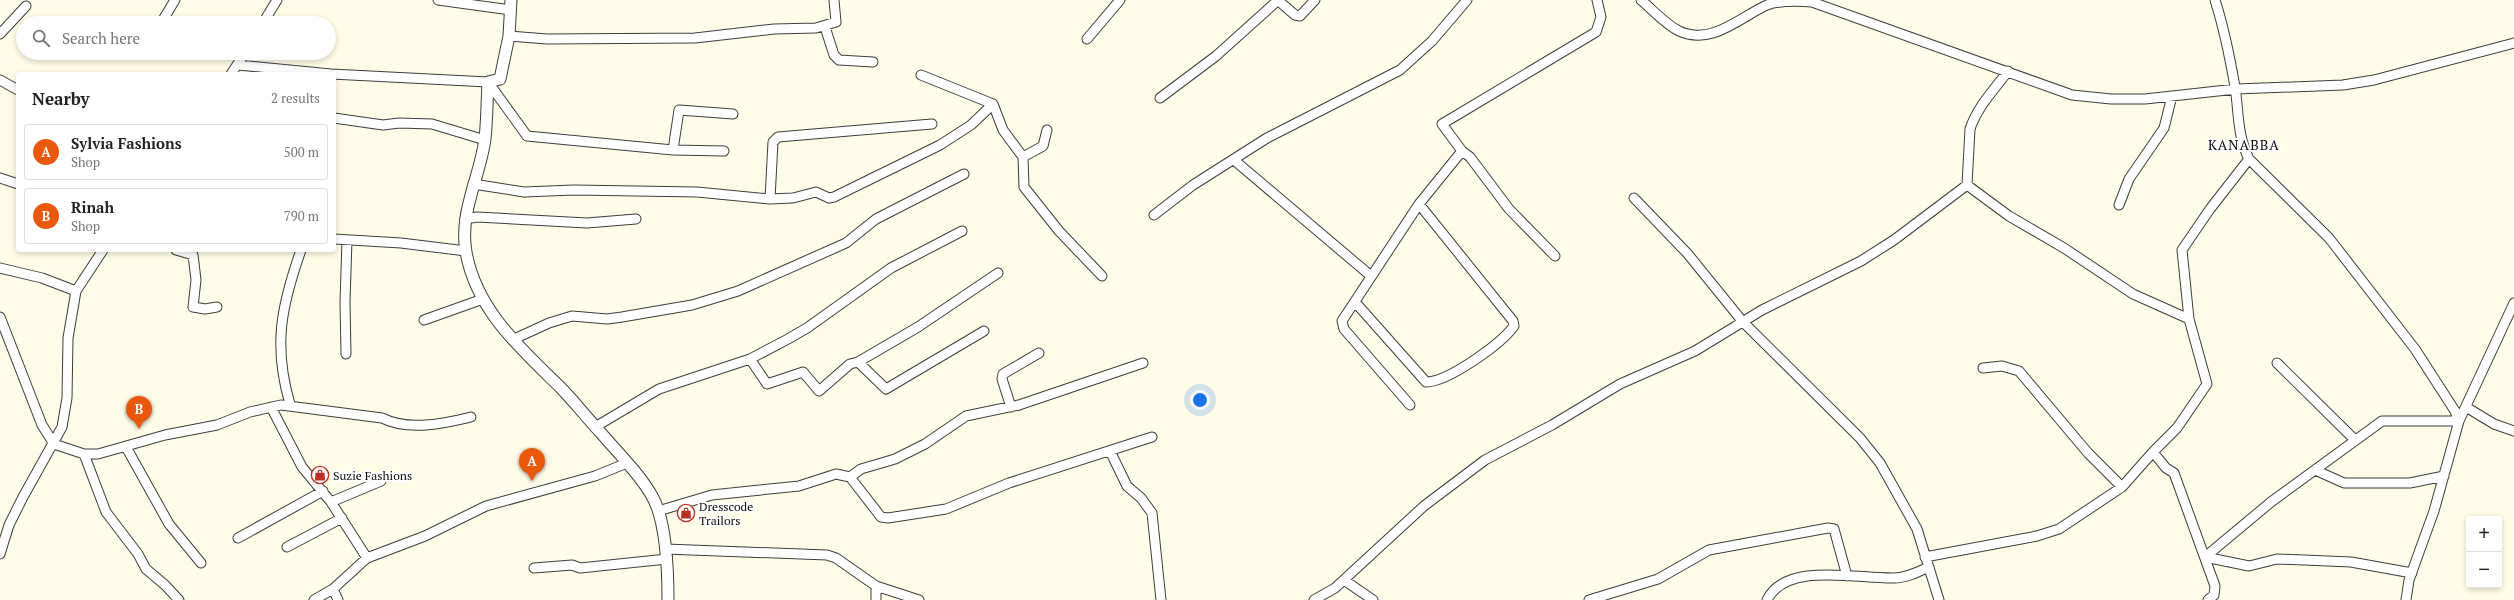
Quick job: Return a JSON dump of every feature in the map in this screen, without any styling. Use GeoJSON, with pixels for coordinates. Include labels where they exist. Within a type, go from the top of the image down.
{"type":"FeatureCollection","features":[{"type":"Feature","properties":{"kind":"street"},"geometry":{"type":"LineString","coordinates":[[165,16],[175,0]]}},
{"type":"Feature","properties":{"kind":"street"},"geometry":{"type":"LineString","coordinates":[[267,16],[277,0]]}},
{"type":"Feature","properties":{"kind":"street"},"geometry":{"type":"LineString","coordinates":[[336,74],[488,82],[500,79],[509,36],[511,5],[438,0]]}},
{"type":"Feature","properties":{"kind":"street"},"geometry":{"type":"LineString","coordinates":[[509,36],[547,39],[695,38],[774,29],[825,27],[836,22],[834,0]]}},
{"type":"Feature","properties":{"kind":"street"},"geometry":{"type":"LineString","coordinates":[[1087,40],[1120,0]]}},
{"type":"Feature","properties":{"kind":"street"},"geometry":{"type":"LineString","coordinates":[[1160,98],[1216,56],[1276,2],[1280,2],[1295,15],[1300,16],[1315,0]]}},
{"type":"Feature","properties":{"kind":"street"},"geometry":{"type":"LineString","coordinates":[[1154,215],[1193,185],[1267,138],[1400,70],[1428,45],[1467,0]]}},
{"type":"Feature","properties":{"kind":"street"},"geometry":{"type":"LineString","coordinates":[[1555,256],[1509,208],[1470,157],[1462,152],[1443,126],[1444,121],[1596,32],[1601,17],[1597,0]]}},
{"type":"Feature","properties":{"kind":"street"},"geometry":{"type":"LineString","coordinates":[[1641,0],[1672,27],[1685,33],[1701,35],[1724,30],[1767,5],[1777,2],[1812,2],[2072,95],[2111,99],[2172,96],[2236,89],[2343,85],[2368,81],[2514,43]]}},
{"type":"Feature","properties":{"kind":"street"},"geometry":{"type":"LineString","coordinates":[[2216,0],[2236,89],[2238,128],[2242,146],[2249,159],[2329,238],[2415,349],[2459,421]]}},
{"type":"Feature","properties":{"kind":"street"},"geometry":{"type":"LineString","coordinates":[[17,16],[26,6]]}},
{"type":"Feature","properties":{"kind":"street"},"geometry":{"type":"LineString","coordinates":[[0,34],[16,17]]}},
{"type":"Feature","properties":{"kind":"street"},"geometry":{"type":"LineString","coordinates":[[825,27],[834,55],[839,60],[873,62]]}},
{"type":"Feature","properties":{"kind":"street"},"geometry":{"type":"LineString","coordinates":[[233,72],[241,60]]}},
{"type":"Feature","properties":{"kind":"street"},"geometry":{"type":"LineString","coordinates":[[238,65],[310,72]]}},
{"type":"Feature","properties":{"kind":"street"},"geometry":{"type":"LineString","coordinates":[[1314,600],[1344,580],[1424,506],[1485,460],[1552,425],[1620,384],[1695,351],[1762,310],[1861,261],[1894,240],[1967,185],[1970,130],[1980,109],[2008,71]]}},
{"type":"Feature","properties":{"kind":"street"},"geometry":{"type":"LineString","coordinates":[[921,75],[993,104],[1003,130],[1023,157],[1024,187],[1058,231],[1102,276]]}},
{"type":"Feature","properties":{"kind":"street"},"geometry":{"type":"LineString","coordinates":[[0,80],[16,89]]}},
{"type":"Feature","properties":{"kind":"street"},"geometry":{"type":"LineString","coordinates":[[488,82],[485,140],[465,220],[466,251],[476,287],[491,314],[512,340],[570,397],[627,463],[652,496],[658,511],[666,554],[668,600]]}},
{"type":"Feature","properties":{"kind":"street"},"geometry":{"type":"LineString","coordinates":[[488,82],[527,136],[673,150],[724,151]]}},
{"type":"Feature","properties":{"kind":"street"},"geometry":{"type":"LineString","coordinates":[[2119,204],[2129,178],[2164,128],[2172,96]]}},
{"type":"Feature","properties":{"kind":"street"},"geometry":{"type":"LineString","coordinates":[[473,184],[524,192],[697,192],[770,199],[793,198],[812,192],[828,198],[834,197],[940,144],[971,125],[993,104]]}},
{"type":"Feature","properties":{"kind":"street"},"geometry":{"type":"LineString","coordinates":[[673,150],[679,110],[733,114]]}},
{"type":"Feature","properties":{"kind":"street"},"geometry":{"type":"LineString","coordinates":[[336,118],[384,125],[399,123],[432,124],[485,140]]}},
{"type":"Feature","properties":{"kind":"street"},"geometry":{"type":"LineString","coordinates":[[770,199],[774,142],[778,137],[932,124]]}},
{"type":"Feature","properties":{"kind":"street"},"geometry":{"type":"LineString","coordinates":[[1023,157],[1043,146],[1047,130]]}},
{"type":"Feature","properties":{"kind":"street"},"geometry":{"type":"LineString","coordinates":[[1410,405],[1343,326],[1343,320],[1419,204],[1462,152]]}},
{"type":"Feature","properties":{"kind":"street"},"geometry":{"type":"LineString","coordinates":[[1925,557],[2037,536],[2059,529],[2122,487],[2177,428],[2207,384],[2189,319],[2182,250],[2210,209],[2249,159]]}},
{"type":"Feature","properties":{"kind":"street"},"geometry":{"type":"LineString","coordinates":[[1234,160],[1371,276]]}},
{"type":"Feature","properties":{"kind":"street"},"geometry":{"type":"LineString","coordinates":[[512,340],[549,323],[572,316],[607,319],[622,317],[692,305],[738,291],[846,243],[882,215],[964,174]]}},
{"type":"Feature","properties":{"kind":"street"},"geometry":{"type":"LineString","coordinates":[[0,178],[16,183]]}},
{"type":"Feature","properties":{"kind":"street"},"geometry":{"type":"LineString","coordinates":[[1967,185],[2009,216],[2064,248],[2133,294],[2189,319]]}},
{"type":"Feature","properties":{"kind":"street"},"geometry":{"type":"LineString","coordinates":[[1634,198],[1687,253],[1743,322],[1860,438],[1880,463],[1917,529],[1939,600]]}},
{"type":"Feature","properties":{"kind":"street"},"geometry":{"type":"LineString","coordinates":[[1355,302],[1426,382],[1448,376],[1499,343],[1514,326],[1513,320],[1419,204]]}},
{"type":"Feature","properties":{"kind":"street"},"geometry":{"type":"LineString","coordinates":[[465,220],[477,216],[587,223],[636,219]]}},
{"type":"Feature","properties":{"kind":"street"},"geometry":{"type":"LineString","coordinates":[[595,427],[659,389],[750,359],[807,328],[892,268],[962,231]]}},
{"type":"Feature","properties":{"kind":"street"},"geometry":{"type":"LineString","coordinates":[[336,239],[409,243],[466,251]]}},
{"type":"Feature","properties":{"kind":"street"},"geometry":{"type":"LineString","coordinates":[[346,354],[344,309],[347,240]]}},
{"type":"Feature","properties":{"kind":"street"},"geometry":{"type":"LineString","coordinates":[[0,554],[9,525],[19,504],[62,428],[67,398],[68,338],[76,290],[102,252]]}},
{"type":"Feature","properties":{"kind":"street"},"geometry":{"type":"LineString","coordinates":[[183,252],[193,255],[196,280],[193,307],[205,309],[217,307]]}},
{"type":"Feature","properties":{"kind":"street"},"geometry":{"type":"LineString","coordinates":[[290,404],[281,372],[280,326],[300,252]]}},
{"type":"Feature","properties":{"kind":"street"},"geometry":{"type":"LineString","coordinates":[[0,268],[42,278],[76,290]]}},
{"type":"Feature","properties":{"kind":"street"},"geometry":{"type":"LineString","coordinates":[[750,359],[767,384],[803,372],[819,391],[850,364],[858,362],[918,327],[998,273]]}},
{"type":"Feature","properties":{"kind":"street"},"geometry":{"type":"LineString","coordinates":[[424,320],[483,299]]}},
{"type":"Feature","properties":{"kind":"street"},"geometry":{"type":"LineString","coordinates":[[2406,600],[2412,573],[2444,476],[2459,421],[2514,303]]}},
{"type":"Feature","properties":{"kind":"street"},"geometry":{"type":"LineString","coordinates":[[0,317],[42,425],[54,444],[84,454],[98,454],[165,435],[217,425],[250,412],[290,404],[382,418],[390,422],[405,425],[439,424],[471,417]]}},
{"type":"Feature","properties":{"kind":"street"},"geometry":{"type":"LineString","coordinates":[[858,362],[886,389],[984,331]]}},
{"type":"Feature","properties":{"kind":"street"},"geometry":{"type":"LineString","coordinates":[[1011,406],[1002,379],[1004,374],[1039,353]]}},
{"type":"Feature","properties":{"kind":"street"},"geometry":{"type":"LineString","coordinates":[[850,477],[861,469],[895,459],[925,444],[966,416],[1011,406],[1143,363]]}},
{"type":"Feature","properties":{"kind":"street"},"geometry":{"type":"LineString","coordinates":[[2277,363],[2355,440]]}},
{"type":"Feature","properties":{"kind":"street"},"geometry":{"type":"LineString","coordinates":[[1983,368],[2002,366],[2019,371],[2088,453],[2122,487]]}},
{"type":"Feature","properties":{"kind":"street"},"geometry":{"type":"LineString","coordinates":[[271,407],[302,467],[331,502],[367,558]]}},
{"type":"Feature","properties":{"kind":"street"},"geometry":{"type":"LineString","coordinates":[[2466,407],[2494,424],[2514,431]]}},
{"type":"Feature","properties":{"kind":"street"},"geometry":{"type":"LineString","coordinates":[[2205,557],[2355,440],[2382,421],[2459,421]]}},
{"type":"Feature","properties":{"kind":"street"},"geometry":{"type":"LineString","coordinates":[[658,511],[712,495],[799,486],[836,474],[850,477],[879,515],[888,518],[946,509],[1009,483],[1152,437]]}},
{"type":"Feature","properties":{"kind":"street"},"geometry":{"type":"LineString","coordinates":[[126,447],[169,524],[201,563]]}},
{"type":"Feature","properties":{"kind":"street"},"geometry":{"type":"LineString","coordinates":[[1110,451],[1127,486],[1141,498],[1152,513],[1161,600]]}},
{"type":"Feature","properties":{"kind":"street"},"geometry":{"type":"LineString","coordinates":[[2153,452],[2166,468],[2174,473],[2215,586],[2216,596],[2208,600]]}},
{"type":"Feature","properties":{"kind":"street"},"geometry":{"type":"LineString","coordinates":[[84,454],[106,512],[138,554],[146,569],[165,585],[179,600]]}},
{"type":"Feature","properties":{"kind":"street"},"geometry":{"type":"LineString","coordinates":[[314,600],[333,589],[367,558],[424,536],[486,506],[595,476],[627,463]]}},
{"type":"Feature","properties":{"kind":"street"},"geometry":{"type":"LineString","coordinates":[[2316,470],[2344,483],[2410,483],[2444,476]]}},
{"type":"Feature","properties":{"kind":"street"},"geometry":{"type":"LineString","coordinates":[[331,502],[381,481]]}},
{"type":"Feature","properties":{"kind":"street"},"geometry":{"type":"LineString","coordinates":[[238,538],[323,491]]}},
{"type":"Feature","properties":{"kind":"street"},"geometry":{"type":"LineString","coordinates":[[287,547],[342,518]]}},
{"type":"Feature","properties":{"kind":"street"},"geometry":{"type":"LineString","coordinates":[[1589,600],[1658,578],[1708,550],[1828,528],[1834,529],[1837,536],[1847,576]]}},
{"type":"Feature","properties":{"kind":"street"},"geometry":{"type":"LineString","coordinates":[[534,568],[572,565],[580,568],[666,554],[827,555],[836,558],[876,586],[919,600]]}},
{"type":"Feature","properties":{"kind":"street"},"geometry":{"type":"LineString","coordinates":[[2205,557],[2249,566],[2277,559],[2351,562],[2412,573]]}},
{"type":"Feature","properties":{"kind":"street"},"geometry":{"type":"LineString","coordinates":[[1767,600],[1778,586],[1787,580],[1824,575],[1894,578],[1929,567]]}},
{"type":"Feature","properties":{"kind":"street"},"geometry":{"type":"LineString","coordinates":[[1344,580],[1373,600]]}},
{"type":"Feature","properties":{"kind":"street"},"geometry":{"type":"LineString","coordinates":[[876,586],[876,600]]}},
{"type":"Feature","properties":{"kind":"street"},"geometry":{"type":"LineString","coordinates":[[333,589],[338,600]]}},
{"type":"Feature","properties":{"kind":"place","name":"Rinah"},"geometry":{"type":"Point","coordinates":[139,429]}},
{"type":"Feature","properties":{"kind":"place","name":"Suzie Fashions"},"geometry":{"type":"Point","coordinates":[320,475]}},
{"type":"Feature","properties":{"kind":"place","name":"Sylvia Fashions"},"geometry":{"type":"Point","coordinates":[532,481]}},
{"type":"Feature","properties":{"kind":"place","name":"Dresscode Trailors"},"geometry":{"type":"Point","coordinates":[686,513]}},
{"type":"Feature","properties":{"kind":"district","name":"KANABBA"},"geometry":{"type":"Point","coordinates":[2244,144]}}]}
